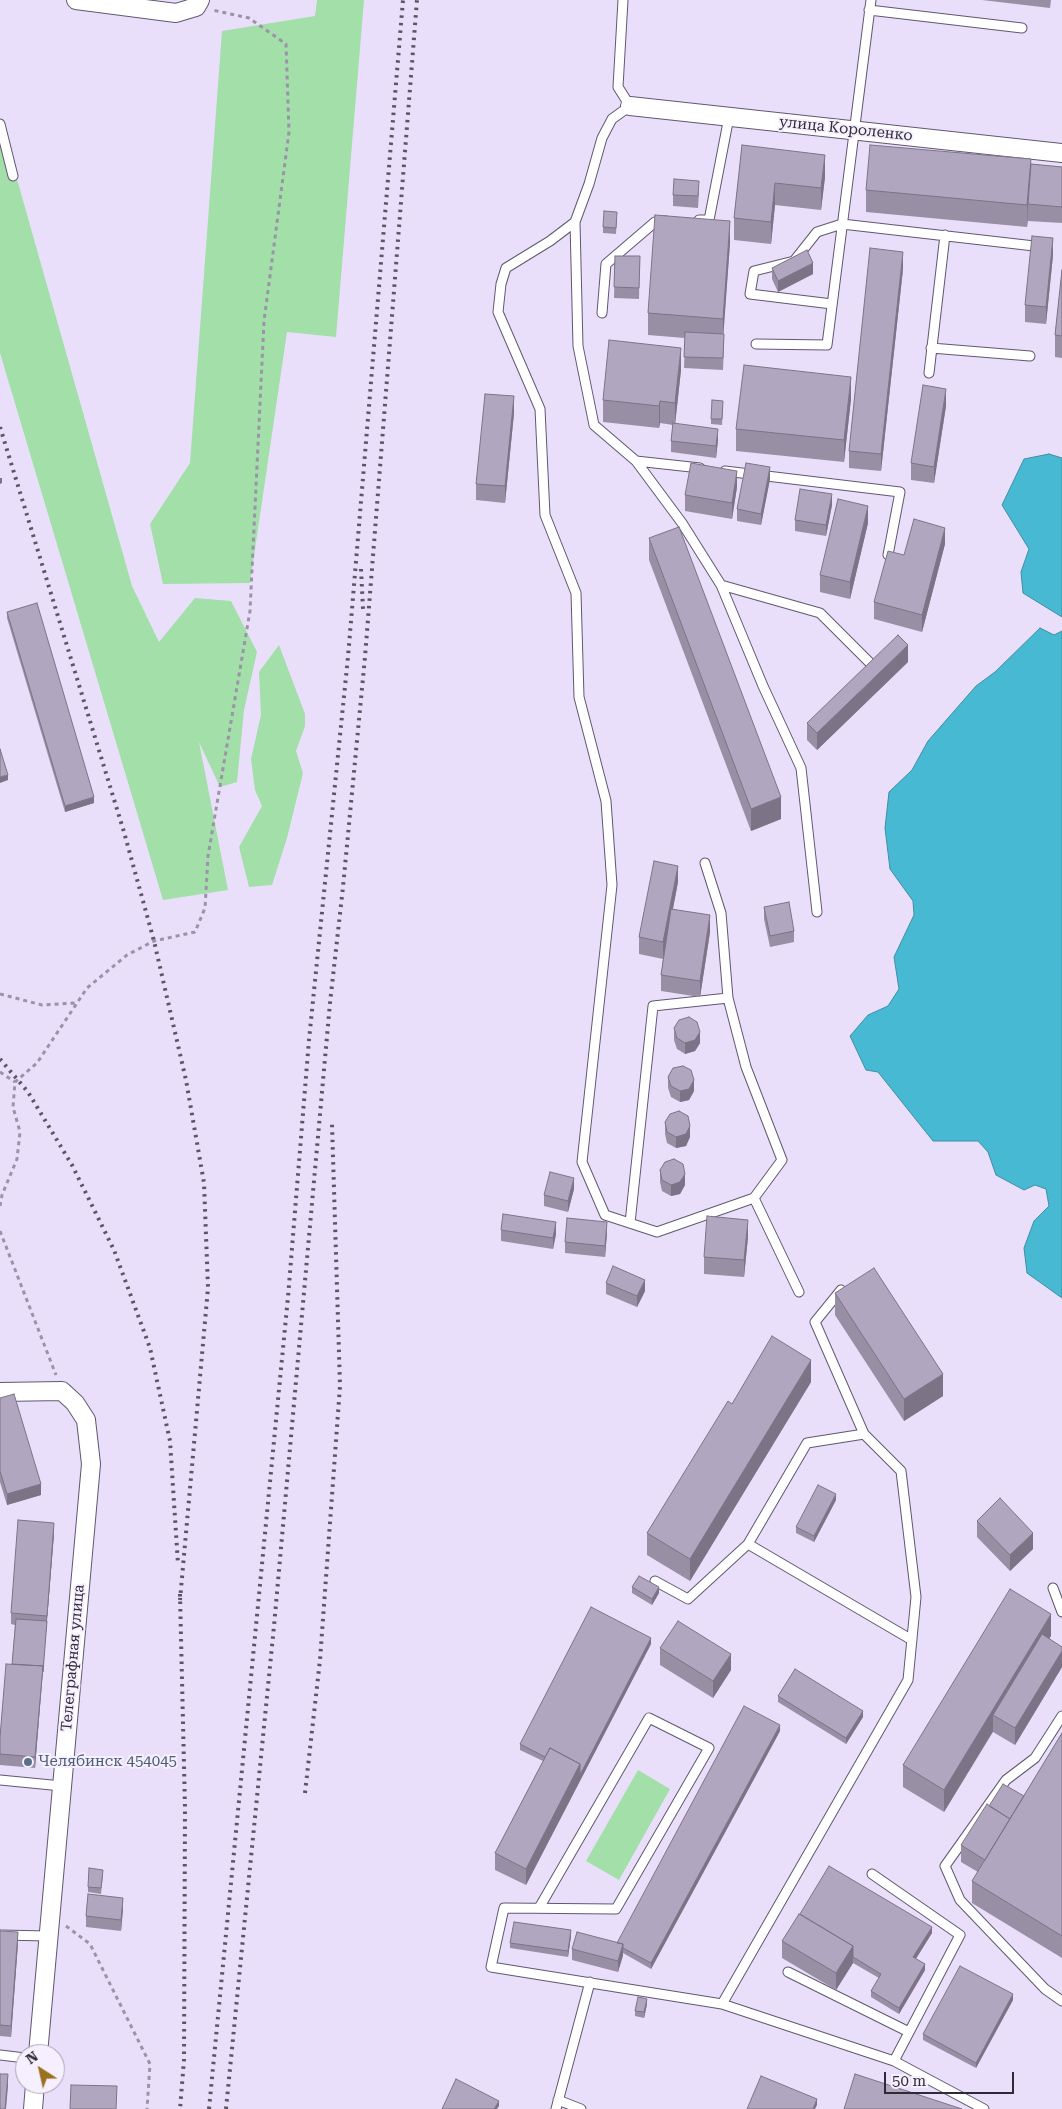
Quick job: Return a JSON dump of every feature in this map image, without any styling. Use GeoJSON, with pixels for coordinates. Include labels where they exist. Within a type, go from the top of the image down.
{"type":"FeatureCollection","features":[{"type":"Feature","properties":{"kind":"street"},"geometry":{"type":"LineString","coordinates":[[76,0],[176,13],[198,4]]}},
{"type":"Feature","properties":{"kind":"street","name":"улица Короленко"},"geometry":{"type":"LineString","coordinates":[[630,106],[1062,153]]}},
{"type":"Feature","properties":{"kind":"street"},"geometry":{"type":"LineString","coordinates":[[0,1392],[62,1391]]}},
{"type":"Feature","properties":{"kind":"street","name":"Телеграфная улица"},"geometry":{"type":"LineString","coordinates":[[39,2044],[91,1464],[86,1420],[75,1403],[62,1391]]}},
{"type":"Feature","properties":{"kind":"street"},"geometry":{"type":"LineString","coordinates":[[33,2109],[34,2094]]}},
{"type":"Feature","properties":{"kind":"lane"},"geometry":{"type":"LineString","coordinates":[[623,0],[618,87],[630,106],[612,119],[602,138],[589,184],[575,222],[578,346],[594,425],[636,461],[682,523],[721,585],[763,686],[801,768],[817,912]]}},
{"type":"Feature","properties":{"kind":"lane"},"geometry":{"type":"LineString","coordinates":[[756,344],[827,345],[870,5],[1022,28]]}},
{"type":"Feature","properties":{"kind":"lane"},"geometry":{"type":"LineString","coordinates":[[691,220],[709,220],[729,117]]}},
{"type":"Feature","properties":{"kind":"lane"},"geometry":{"type":"LineString","coordinates":[[0,124],[13,176]]}},
{"type":"Feature","properties":{"kind":"lane"},"geometry":{"type":"LineString","coordinates":[[602,313],[606,264],[655,222],[673,221]]}},
{"type":"Feature","properties":{"kind":"lane"},"geometry":{"type":"LineString","coordinates":[[575,222],[550,241],[506,268],[501,284],[498,312],[540,409],[545,515],[576,593],[579,697],[606,801],[612,885],[582,1162],[605,1214],[657,1232],[754,1198],[782,1160],[746,1067],[728,998],[721,913],[705,863]]}},
{"type":"Feature","properties":{"kind":"lane"},"geometry":{"type":"LineString","coordinates":[[832,304],[750,294],[754,271],[794,260],[816,232],[842,224],[1050,248]]}},
{"type":"Feature","properties":{"kind":"lane"},"geometry":{"type":"LineString","coordinates":[[928,373],[945,236]]}},
{"type":"Feature","properties":{"kind":"lane"},"geometry":{"type":"LineString","coordinates":[[931,348],[1030,356]]}},
{"type":"Feature","properties":{"kind":"lane"},"geometry":{"type":"LineString","coordinates":[[636,461],[900,492],[888,555]]}},
{"type":"Feature","properties":{"kind":"lane"},"geometry":{"type":"LineString","coordinates":[[721,585],[820,613],[870,663]]}},
{"type":"Feature","properties":{"kind":"lane"},"geometry":{"type":"LineString","coordinates":[[630,1223],[653,1006],[728,998]]}},
{"type":"Feature","properties":{"kind":"lane"},"geometry":{"type":"LineString","coordinates":[[754,1198],[799,1292]]}},
{"type":"Feature","properties":{"kind":"lane"},"geometry":{"type":"LineString","coordinates":[[722,2004],[908,1680],[916,1597],[901,1471],[864,1434],[815,1322],[841,1290]]}},
{"type":"Feature","properties":{"kind":"lane"},"geometry":{"type":"LineString","coordinates":[[655,1581],[688,1599],[748,1544],[807,1443],[864,1434]]}},
{"type":"Feature","properties":{"kind":"lane"},"geometry":{"type":"LineString","coordinates":[[748,1544],[912,1640]]}},
{"type":"Feature","properties":{"kind":"lane"},"geometry":{"type":"LineString","coordinates":[[1053,1588],[1062,1612]]}},
{"type":"Feature","properties":{"kind":"lane"},"geometry":{"type":"LineString","coordinates":[[1062,1716],[1036,1758],[1006,1780],[945,1866],[960,1900],[1045,1990],[1062,2001]]}},
{"type":"Feature","properties":{"kind":"lane"},"geometry":{"type":"LineString","coordinates":[[539,1908],[649,1718],[710,1748],[616,1909],[504,1908],[490,1967],[722,2004],[894,2061],[984,2109]]}},
{"type":"Feature","properties":{"kind":"lane"},"geometry":{"type":"LineString","coordinates":[[0,1780],[62,1786]]}},
{"type":"Feature","properties":{"kind":"lane"},"geometry":{"type":"LineString","coordinates":[[872,1874],[960,1935],[894,2061]]}},
{"type":"Feature","properties":{"kind":"lane"},"geometry":{"type":"LineString","coordinates":[[0,1935],[48,1936]]}},
{"type":"Feature","properties":{"kind":"lane"},"geometry":{"type":"LineString","coordinates":[[788,1972],[909,2032]]}},
{"type":"Feature","properties":{"kind":"lane"},"geometry":{"type":"LineString","coordinates":[[581,2109],[557,2105],[590,1982]]}},
{"type":"Feature","properties":{"kind":"lane"},"geometry":{"type":"LineString","coordinates":[[0,2055],[15,2057]]}},
{"type":"Feature","properties":{"kind":"path"},"geometry":{"type":"LineString","coordinates":[[0,1206],[2,1195],[17,1158],[20,1132],[13,1107],[15,1082],[37,1063],[87,988],[127,955],[154,941],[195,932],[205,908],[208,856],[250,611],[264,321],[289,132],[286,44],[249,18],[198,4]]}},
{"type":"Feature","properties":{"kind":"path"},"geometry":{"type":"LineString","coordinates":[[0,994],[42,1005],[77,1003]]}},
{"type":"Feature","properties":{"kind":"path"},"geometry":{"type":"LineString","coordinates":[[0,1072],[15,1082]]}},
{"type":"Feature","properties":{"kind":"path"},"geometry":{"type":"LineString","coordinates":[[0,1231],[62,1391]]}},
{"type":"Feature","properties":{"kind":"path"},"geometry":{"type":"LineString","coordinates":[[50,1913],[90,1944],[150,2064],[147,2109]]}},
{"type":"Feature","properties":{"kind":"green space"},"geometry":{"type":"Polygon","coordinates":[[[317,0],[364,0],[336,337],[287,332],[250,583],[163,584],[150,524],[190,463],[222,31],[315,16],[317,0]]]}},
{"type":"Feature","properties":{"kind":"green space"},"geometry":{"type":"Polygon","coordinates":[[[0,119],[132,586],[159,642],[195,598],[231,601],[257,652],[244,710],[237,782],[220,787],[199,742],[228,890],[163,900],[0,353],[0,119]]]}},
{"type":"Feature","properties":{"kind":"green space"},"geometry":{"type":"Polygon","coordinates":[[[279,645],[305,714],[305,726],[296,751],[303,773],[287,838],[272,885],[249,887],[239,847],[262,806],[255,790],[251,759],[261,715],[259,672],[279,645]]]}},
{"type":"Feature","properties":{"kind":"green space"},"geometry":{"type":"Polygon","coordinates":[[[638,1770],[670,1789],[619,1880],[586,1861],[638,1770]]]}},
{"type":"Feature","properties":{"kind":"water"},"geometry":{"type":"Polygon","coordinates":[[[1049,454],[1062,458],[1062,617],[1023,593],[1021,572],[1029,549],[1002,505],[1024,459],[1049,454]]]}},
{"type":"Feature","properties":{"kind":"water"},"geometry":{"type":"Polygon","coordinates":[[[1040,628],[1054,635],[1062,631],[1062,1298],[1027,1273],[1024,1248],[1034,1221],[1049,1206],[1046,1189],[1035,1185],[1024,1190],[996,1175],[988,1152],[978,1141],[933,1141],[878,1072],[866,1070],[850,1036],[868,1015],[888,1006],[899,989],[894,957],[914,915],[913,901],[890,869],[885,828],[889,792],[912,770],[928,741],[976,686],[995,672],[1040,628]]]}},
{"type":"Feature","properties":{"kind":"building"},"geometry":{"type":"Polygon","coordinates":[[[742,145],[825,155],[821,188],[775,183],[771,222],[734,218],[742,145]]]}},
{"type":"Feature","properties":{"kind":"building"},"geometry":{"type":"Polygon","coordinates":[[[870,145],[1031,159],[1027,205],[866,190],[870,145]]]}},
{"type":"Feature","properties":{"kind":"building"},"geometry":{"type":"Polygon","coordinates":[[[1031,164],[1062,167],[1062,207],[1028,204],[1031,164]]]}},
{"type":"Feature","properties":{"kind":"building"},"geometry":{"type":"Polygon","coordinates":[[[674,179],[699,181],[698,196],[673,195],[674,179]]]}},
{"type":"Feature","properties":{"kind":"building"},"geometry":{"type":"Polygon","coordinates":[[[604,211],[617,212],[616,228],[603,227],[604,211]]]}},
{"type":"Feature","properties":{"kind":"building"},"geometry":{"type":"Polygon","coordinates":[[[655,215],[730,221],[723,319],[648,313],[655,215]]]}},
{"type":"Feature","properties":{"kind":"building"},"geometry":{"type":"Polygon","coordinates":[[[1032,236],[1053,238],[1046,307],[1025,305],[1032,236]]]}},
{"type":"Feature","properties":{"kind":"building"},"geometry":{"type":"Polygon","coordinates":[[[870,248],[903,252],[881,454],[849,451],[870,248]]]}},
{"type":"Feature","properties":{"kind":"building"},"geometry":{"type":"Polygon","coordinates":[[[807,250],[813,263],[778,281],[772,268],[807,250]]]}},
{"type":"Feature","properties":{"kind":"building"},"geometry":{"type":"Polygon","coordinates":[[[615,256],[640,256],[639,288],[614,287],[615,256]]]}},
{"type":"Feature","properties":{"kind":"building"},"geometry":{"type":"Polygon","coordinates":[[[1062,270],[1062,336],[1055,335],[1062,270]]]}},
{"type":"Feature","properties":{"kind":"building"},"geometry":{"type":"Polygon","coordinates":[[[685,332],[724,334],[723,358],[684,357],[685,332]]]}},
{"type":"Feature","properties":{"kind":"building"},"geometry":{"type":"Polygon","coordinates":[[[609,340],[681,348],[675,403],[660,401],[659,406],[603,400],[609,340]]]}},
{"type":"Feature","properties":{"kind":"building"},"geometry":{"type":"Polygon","coordinates":[[[744,365],[851,377],[844,440],[736,429],[744,365]]]}},
{"type":"Feature","properties":{"kind":"building"},"geometry":{"type":"Polygon","coordinates":[[[923,385],[946,389],[934,467],[911,463],[923,385]]]}},
{"type":"Feature","properties":{"kind":"building"},"geometry":{"type":"Polygon","coordinates":[[[485,394],[514,396],[505,486],[476,484],[485,394]]]}},
{"type":"Feature","properties":{"kind":"building"},"geometry":{"type":"Polygon","coordinates":[[[712,400],[723,401],[722,419],[711,419],[712,400]]]}},
{"type":"Feature","properties":{"kind":"building"},"geometry":{"type":"Polygon","coordinates":[[[673,423],[718,429],[716,446],[671,441],[673,423]]]}},
{"type":"Feature","properties":{"kind":"building"},"geometry":{"type":"Polygon","coordinates":[[[691,463],[737,471],[732,503],[685,495],[691,463]]]}},
{"type":"Feature","properties":{"kind":"building"},"geometry":{"type":"Polygon","coordinates":[[[746,463],[770,467],[761,514],[737,509],[746,463]]]}},
{"type":"Feature","properties":{"kind":"building"},"geometry":{"type":"Polygon","coordinates":[[[800,489],[832,494],[826,525],[795,520],[800,489]]]}},
{"type":"Feature","properties":{"kind":"building"},"geometry":{"type":"Polygon","coordinates":[[[838,499],[868,506],[850,582],[820,575],[838,499]]]}},
{"type":"Feature","properties":{"kind":"building"},"geometry":{"type":"Polygon","coordinates":[[[914,519],[945,528],[922,615],[874,602],[888,551],[904,555],[914,519]]]}},
{"type":"Feature","properties":{"kind":"building"},"geometry":{"type":"Polygon","coordinates":[[[679,527],[781,797],[751,809],[649,538],[679,527]]]}},
{"type":"Feature","properties":{"kind":"building"},"geometry":{"type":"Polygon","coordinates":[[[37,603],[94,797],[65,806],[7,612],[37,603]]]}},
{"type":"Feature","properties":{"kind":"building"},"geometry":{"type":"Polygon","coordinates":[[[898,635],[908,645],[817,733],[807,723],[898,635]]]}},
{"type":"Feature","properties":{"kind":"building"},"geometry":{"type":"Polygon","coordinates":[[[0,749],[8,775],[0,777],[0,749]]]}},
{"type":"Feature","properties":{"kind":"building"},"geometry":{"type":"Polygon","coordinates":[[[654,861],[678,866],[663,942],[639,937],[654,861]]]}},
{"type":"Feature","properties":{"kind":"building"},"geometry":{"type":"Polygon","coordinates":[[[789,902],[794,931],[770,936],[764,907],[789,902]]]}},
{"type":"Feature","properties":{"kind":"building"},"geometry":{"type":"Polygon","coordinates":[[[671,909],[710,915],[700,981],[661,975],[671,909]]]}},
{"type":"Feature","properties":{"kind":"building"},"geometry":{"type":"Polygon","coordinates":[[[689,1017],[697,1022],[700,1032],[695,1040],[685,1043],[677,1038],[674,1028],[679,1020],[689,1017]]]}},
{"type":"Feature","properties":{"kind":"building"},"geometry":{"type":"Polygon","coordinates":[[[683,1066],[691,1070],[694,1080],[689,1089],[680,1091],[671,1086],[668,1077],[673,1068],[683,1066]]]}},
{"type":"Feature","properties":{"kind":"building"},"geometry":{"type":"Polygon","coordinates":[[[679,1111],[688,1116],[690,1126],[686,1134],[676,1137],[667,1132],[665,1122],[670,1114],[679,1111]]]}},
{"type":"Feature","properties":{"kind":"building"},"geometry":{"type":"Polygon","coordinates":[[[674,1159],[683,1164],[685,1174],[680,1182],[671,1185],[662,1180],[660,1170],[665,1162],[674,1159]]]}},
{"type":"Feature","properties":{"kind":"building"},"geometry":{"type":"Polygon","coordinates":[[[550,1172],[574,1178],[568,1201],[544,1195],[550,1172]]]}},
{"type":"Feature","properties":{"kind":"building"},"geometry":{"type":"Polygon","coordinates":[[[503,1214],[556,1222],[553,1238],[501,1230],[503,1214]]]}},
{"type":"Feature","properties":{"kind":"building"},"geometry":{"type":"Polygon","coordinates":[[[707,1216],[748,1220],[744,1260],[704,1257],[707,1216]]]}},
{"type":"Feature","properties":{"kind":"building"},"geometry":{"type":"Polygon","coordinates":[[[567,1218],[607,1222],[605,1246],[565,1242],[567,1218]]]}},
{"type":"Feature","properties":{"kind":"building"},"geometry":{"type":"Polygon","coordinates":[[[613,1266],[645,1280],[637,1296],[606,1283],[613,1266]]]}},
{"type":"Feature","properties":{"kind":"building"},"geometry":{"type":"Polygon","coordinates":[[[874,1268],[943,1374],[904,1399],[835,1293],[874,1268]]]}},
{"type":"Feature","properties":{"kind":"building"},"geometry":{"type":"Polygon","coordinates":[[[772,1336],[811,1360],[690,1559],[647,1533],[728,1401],[732,1404],[772,1336]]]}},
{"type":"Feature","properties":{"kind":"building"},"geometry":{"type":"Polygon","coordinates":[[[14,1394],[41,1484],[7,1494],[0,1471],[0,1398],[14,1394]]]}},
{"type":"Feature","properties":{"kind":"building"},"geometry":{"type":"Polygon","coordinates":[[[818,1485],[836,1494],[814,1536],[796,1527],[818,1485]]]}},
{"type":"Feature","properties":{"kind":"building"},"geometry":{"type":"Polygon","coordinates":[[[1000,1498],[1033,1533],[1010,1555],[977,1521],[1000,1498]]]}},
{"type":"Feature","properties":{"kind":"building"},"geometry":{"type":"Polygon","coordinates":[[[18,1520],[54,1523],[47,1616],[11,1613],[18,1520]]]}},
{"type":"Feature","properties":{"kind":"building"},"geometry":{"type":"Polygon","coordinates":[[[639,1576],[659,1587],[652,1599],[632,1587],[639,1576]]]}},
{"type":"Feature","properties":{"kind":"building"},"geometry":{"type":"Polygon","coordinates":[[[1010,1589],[1051,1614],[944,1790],[903,1765],[1010,1589]]]}},
{"type":"Feature","properties":{"kind":"building"},"geometry":{"type":"Polygon","coordinates":[[[591,1607],[651,1638],[580,1775],[580,1764],[550,1748],[545,1757],[520,1744],[591,1607]]]}},
{"type":"Feature","properties":{"kind":"building"},"geometry":{"type":"Polygon","coordinates":[[[16,1619],[47,1621],[43,1672],[43,1666],[12,1664],[16,1619]]]}},
{"type":"Feature","properties":{"kind":"building"},"geometry":{"type":"Polygon","coordinates":[[[678,1621],[731,1654],[713,1681],[660,1648],[678,1621]]]}},
{"type":"Feature","properties":{"kind":"building"},"geometry":{"type":"Polygon","coordinates":[[[1042,1634],[1062,1647],[1062,1651],[1015,1728],[993,1715],[1042,1634]]]}},
{"type":"Feature","properties":{"kind":"building"},"geometry":{"type":"Polygon","coordinates":[[[6,1664],[43,1666],[35,1757],[0,1754],[6,1664]]]}},
{"type":"Feature","properties":{"kind":"building"},"geometry":{"type":"Polygon","coordinates":[[[795,1669],[863,1711],[846,1738],[778,1696],[795,1669]]]}},
{"type":"Feature","properties":{"kind":"building"},"geometry":{"type":"Polygon","coordinates":[[[744,1706],[780,1725],[651,1963],[623,1948],[623,1944],[617,1943],[744,1706]]]}},
{"type":"Feature","properties":{"kind":"building"},"geometry":{"type":"Polygon","coordinates":[[[1062,1733],[1062,1936],[972,1881],[1062,1733]]]}},
{"type":"Feature","properties":{"kind":"building"},"geometry":{"type":"Polygon","coordinates":[[[550,1748],[580,1764],[526,1869],[495,1853],[550,1748]]]}},
{"type":"Feature","properties":{"kind":"building"},"geometry":{"type":"Polygon","coordinates":[[[1003,1784],[1024,1796],[1010,1819],[989,1806],[1003,1784]]]}},
{"type":"Feature","properties":{"kind":"building"},"geometry":{"type":"Polygon","coordinates":[[[987,1804],[1010,1819],[985,1860],[961,1845],[987,1804]]]}},
{"type":"Feature","properties":{"kind":"building"},"geometry":{"type":"Polygon","coordinates":[[[829,1866],[932,1927],[913,1957],[925,1964],[899,2008],[871,1991],[881,1974],[853,1957],[853,1946],[800,1914],[829,1866]]]}},
{"type":"Feature","properties":{"kind":"building"},"geometry":{"type":"Polygon","coordinates":[[[89,1868],[103,1870],[101,1888],[88,1887],[89,1868]]]}},
{"type":"Feature","properties":{"kind":"building"},"geometry":{"type":"Polygon","coordinates":[[[88,1894],[123,1898],[121,1920],[86,1916],[88,1894]]]}},
{"type":"Feature","properties":{"kind":"building"},"geometry":{"type":"Polygon","coordinates":[[[799,1914],[853,1946],[836,1973],[782,1941],[799,1914]]]}},
{"type":"Feature","properties":{"kind":"building"},"geometry":{"type":"Polygon","coordinates":[[[514,1922],[571,1930],[568,1951],[510,1943],[514,1922]]]}},
{"type":"Feature","properties":{"kind":"building"},"geometry":{"type":"Polygon","coordinates":[[[0,1931],[18,1932],[11,2026],[0,2025],[0,1931]]]}},
{"type":"Feature","properties":{"kind":"building"},"geometry":{"type":"Polygon","coordinates":[[[577,1932],[623,1944],[618,1961],[572,1949],[577,1932]]]}},
{"type":"Feature","properties":{"kind":"building"},"geometry":{"type":"Polygon","coordinates":[[[960,1966],[1013,1994],[976,2063],[923,2034],[960,1966]]]}},
{"type":"Feature","properties":{"kind":"building"},"geometry":{"type":"Polygon","coordinates":[[[638,1997],[647,1999],[644,2012],[635,2011],[638,1997]]]}},
{"type":"Feature","properties":{"kind":"building"},"geometry":{"type":"Polygon","coordinates":[[[0,2074],[8,2074],[5,2109],[0,2109],[0,2074]]]}},
{"type":"Feature","properties":{"kind":"building"},"geometry":{"type":"Polygon","coordinates":[[[855,2074],[962,2109],[844,2109],[855,2074]]]}},
{"type":"Feature","properties":{"kind":"building"},"geometry":{"type":"Polygon","coordinates":[[[761,2076],[817,2099],[813,2109],[747,2109],[761,2076]]]}},
{"type":"Feature","properties":{"kind":"building"},"geometry":{"type":"Polygon","coordinates":[[[456,2079],[499,2101],[494,2109],[442,2109],[456,2079]]]}},
{"type":"Feature","properties":{"kind":"building"},"geometry":{"type":"Polygon","coordinates":[[[71,2085],[117,2086],[116,2109],[70,2109],[71,2085]]]}},
{"type":"Feature","properties":{"kind":"railway"},"geometry":{"type":"LineString","coordinates":[[209,2109],[288,1297],[309,1040],[348,657],[403,0]]}},
{"type":"Feature","properties":{"kind":"railway"},"geometry":{"type":"LineString","coordinates":[[226,2109],[274,1626],[330,1003],[365,657],[417,0]]}},
{"type":"Feature","properties":{"kind":"railway"},"geometry":{"type":"LineString","coordinates":[[0,427],[124,832],[154,941],[186,1080],[204,1183],[208,1288],[180,1600]]}},
{"type":"Feature","properties":{"kind":"railway"},"geometry":{"type":"LineString","coordinates":[[361,569],[363,609]]}},
{"type":"Feature","properties":{"kind":"railway"},"geometry":{"type":"LineString","coordinates":[[0,1059],[28,1092],[72,1165],[114,1250],[150,1348],[170,1441],[178,1564]]}},
{"type":"Feature","properties":{"kind":"railway"},"geometry":{"type":"LineString","coordinates":[[305,1793],[320,1660],[340,1386],[332,1124]]}},
{"type":"Feature","properties":{"kind":"railway"},"geometry":{"type":"LineString","coordinates":[[180,1594],[185,1808],[184,2060],[180,2109]]}},
{"type":"Feature","properties":{"kind":"place","name":"Челябинск 454045"},"geometry":{"type":"Point","coordinates":[28,1762]}}]}
